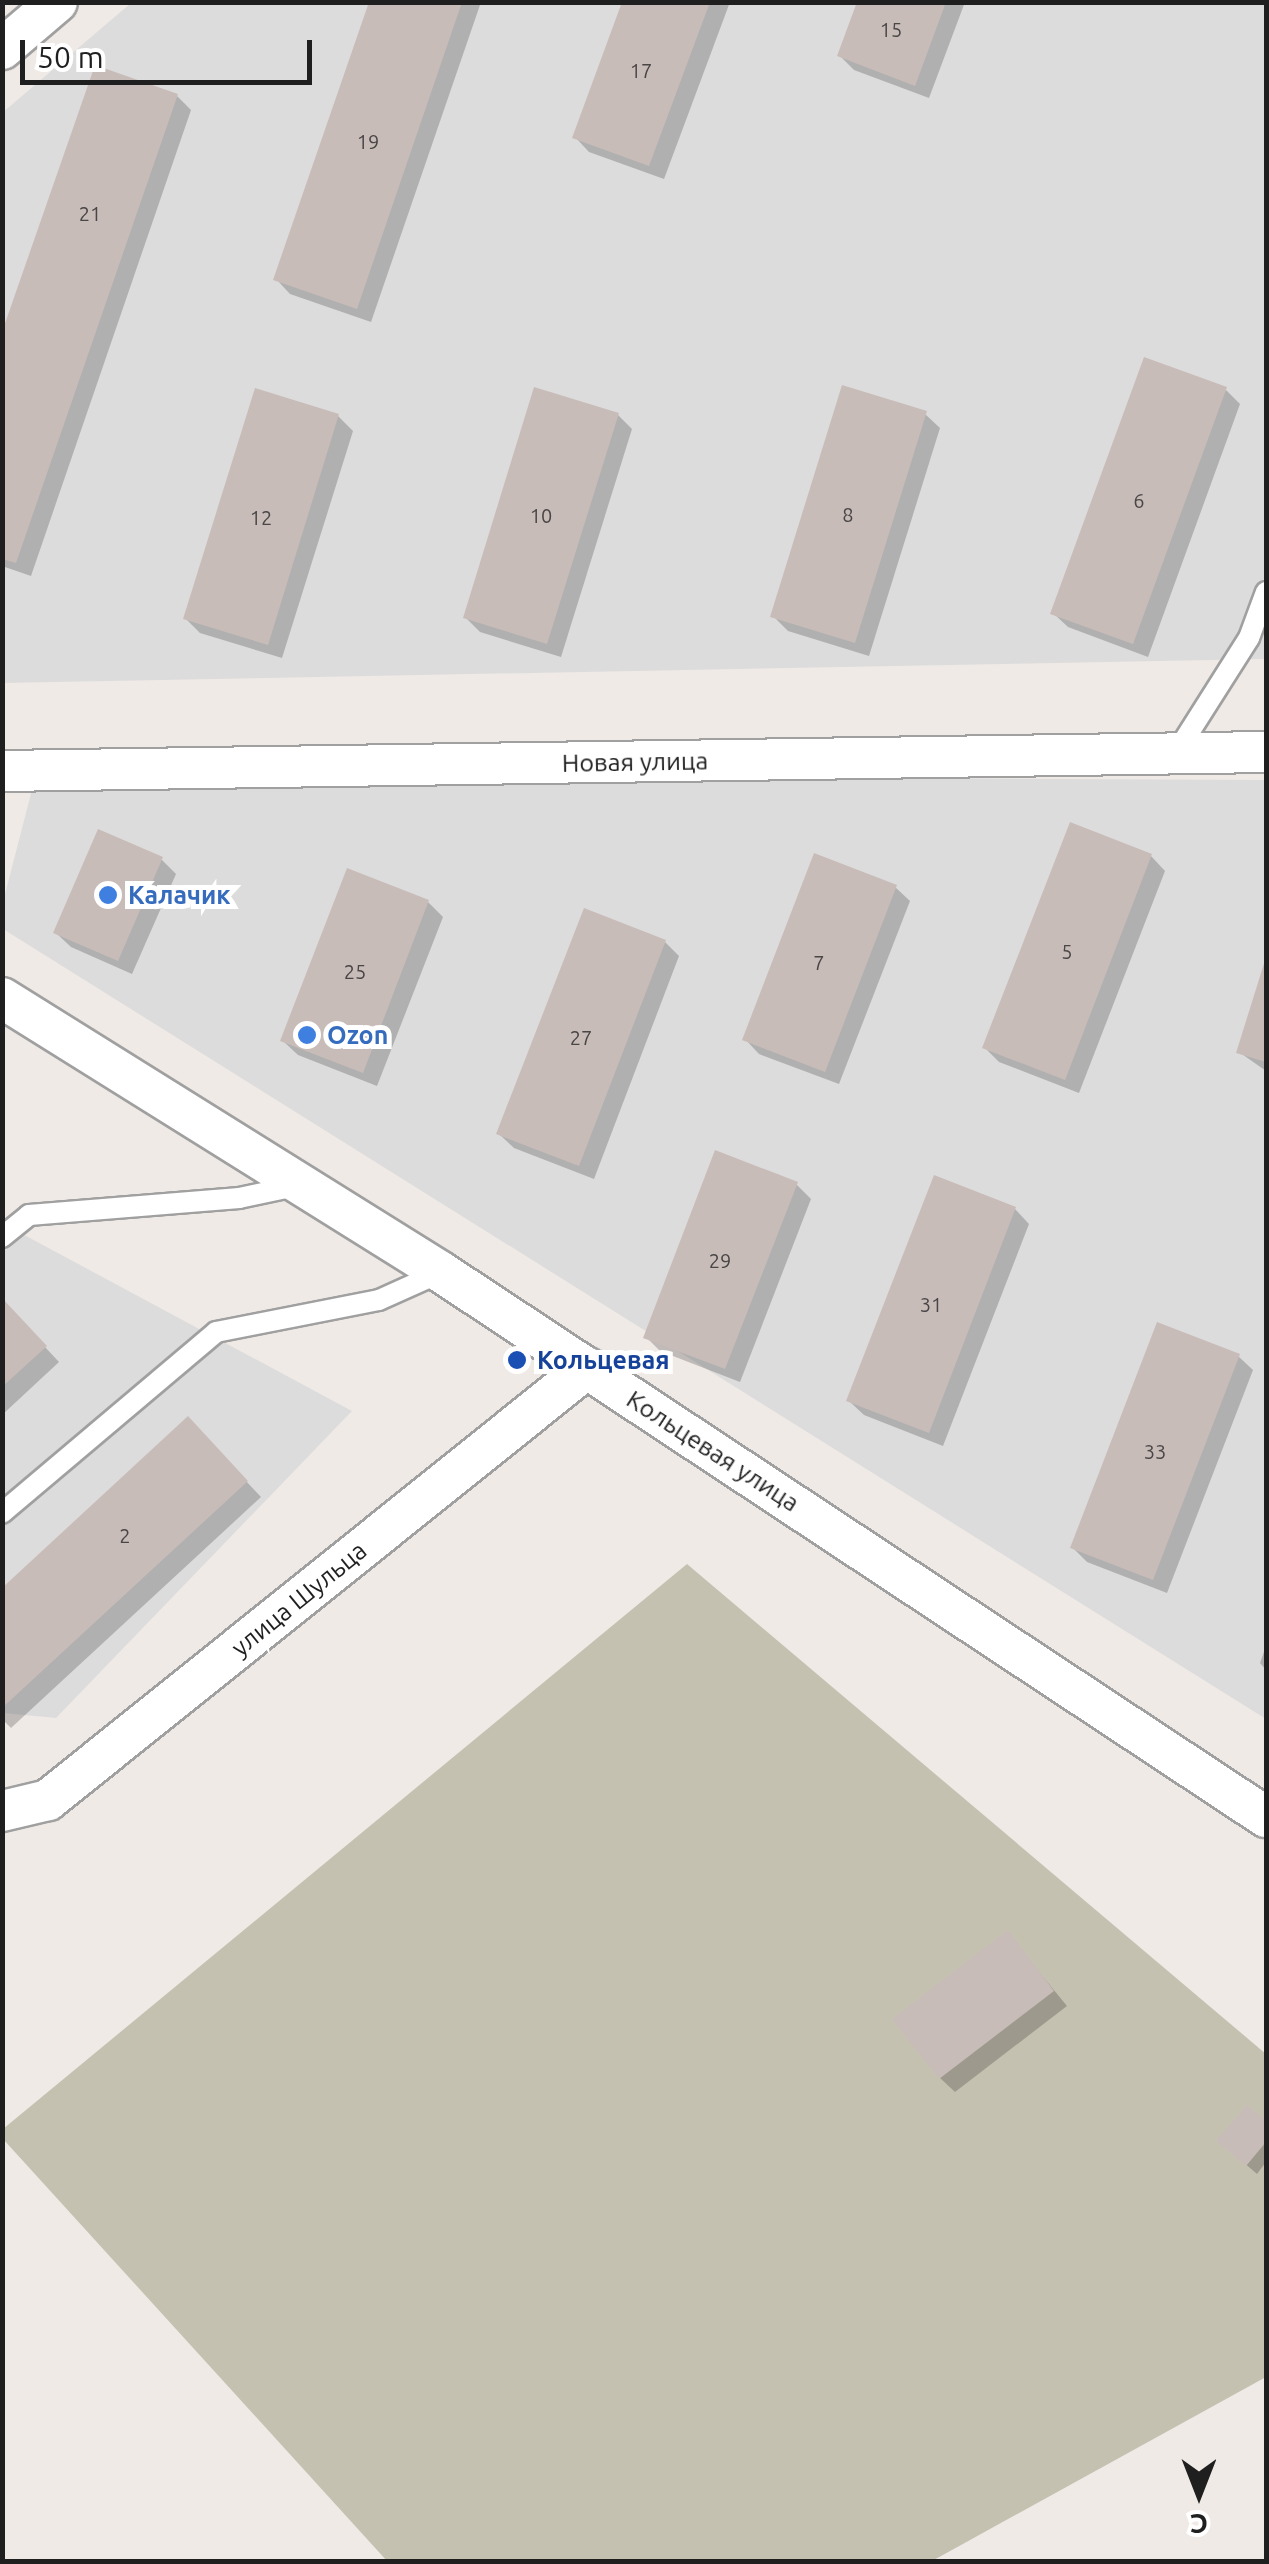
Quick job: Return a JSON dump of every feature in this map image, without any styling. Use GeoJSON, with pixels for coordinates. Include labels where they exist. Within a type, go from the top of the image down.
{"type":"FeatureCollection","features":[{"type":"Feature","properties":{"kind":"street"},"geometry":{"type":"LineString","coordinates":[[2,50],[57,2]]}},
{"type":"Feature","properties":{"kind":"street","name":"Новая улица"},"geometry":{"type":"LineString","coordinates":[[2,771],[1266,752]]}},
{"type":"Feature","properties":{"kind":"street","name":"Кольцевая улица"},"geometry":{"type":"LineString","coordinates":[[6,1004],[296,1186],[442,1272],[1266,1816]]}},
{"type":"Feature","properties":{"kind":"street","name":"улица Шульца"},"geometry":{"type":"LineString","coordinates":[[2,1811],[48,1800],[587,1368]]}},
{"type":"Feature","properties":{"kind":"lane"},"geometry":{"type":"LineString","coordinates":[[1176,753],[1249,638],[1266,592]]}},
{"type":"Feature","properties":{"kind":"lane"},"geometry":{"type":"LineString","coordinates":[[2,1236],[29,1215],[239,1198],[296,1186]]}},
{"type":"Feature","properties":{"kind":"lane"},"geometry":{"type":"LineString","coordinates":[[2,1513],[216,1332],[378,1300],[442,1272]]}},
{"type":"Feature","properties":{"kind":"shaded area"},"geometry":{"type":"Polygon","coordinates":[[[131,3],[1266,3],[1266,659],[3,683],[2,113],[131,3]]]}},
{"type":"Feature","properties":{"kind":"shaded area"},"geometry":{"type":"Polygon","coordinates":[[[36,774],[1266,780],[1266,1719],[3,929],[3,902],[36,774]]]}},
{"type":"Feature","properties":{"kind":"shaded area"},"geometry":{"type":"Polygon","coordinates":[[[2,1223],[352,1411],[56,1718],[3,1713],[2,1223]]]}},
{"type":"Feature","properties":{"kind":"shaded area"},"geometry":{"type":"Polygon","coordinates":[[[687,1564],[1266,2054],[1266,2377],[932,2561],[387,2561],[3,2139],[3,2129],[687,1564]]]}},
{"type":"Feature","properties":{"kind":"building"},"geometry":{"type":"Polygon","coordinates":[[[369,2],[462,2],[357,309],[273,280],[369,2]]]}},
{"type":"Feature","properties":{"kind":"building"},"geometry":{"type":"Polygon","coordinates":[[[622,2],[710,2],[649,166],[572,138],[622,2]]]}},
{"type":"Feature","properties":{"kind":"building"},"geometry":{"type":"Polygon","coordinates":[[[857,2],[946,2],[915,86],[837,56],[857,2]]]}},
{"type":"Feature","properties":{"kind":"building"},"geometry":{"type":"Polygon","coordinates":[[[95,65],[178,94],[16,563],[2,559],[2,332],[95,65]]]}},
{"type":"Feature","properties":{"kind":"building"},"geometry":{"type":"Polygon","coordinates":[[[1144,357],[1227,387],[1133,644],[1050,614],[1144,357]]]}},
{"type":"Feature","properties":{"kind":"building"},"geometry":{"type":"Polygon","coordinates":[[[842,385],[927,411],[855,643],[770,617],[842,385]]]}},
{"type":"Feature","properties":{"kind":"building"},"geometry":{"type":"Polygon","coordinates":[[[534,387],[619,413],[547,644],[463,618],[534,387]]]}},
{"type":"Feature","properties":{"kind":"building"},"geometry":{"type":"Polygon","coordinates":[[[255,388],[339,414],[268,645],[183,619],[255,388]]]}},
{"type":"Feature","properties":{"kind":"building"},"geometry":{"type":"Polygon","coordinates":[[[1070,822],[1152,854],[1065,1080],[982,1048],[1070,822]]]}},
{"type":"Feature","properties":{"kind":"building","name":"Калачик"},"geometry":{"type":"Polygon","coordinates":[[[98,829],[163,857],[118,961],[53,933],[98,829]]]}},
{"type":"Feature","properties":{"kind":"building"},"geometry":{"type":"Polygon","coordinates":[[[814,853],[897,885],[825,1072],[742,1040],[814,853]]]}},
{"type":"Feature","properties":{"kind":"building"},"geometry":{"type":"Polygon","coordinates":[[[347,868],[429,900],[363,1073],[280,1041],[347,868]]]}},
{"type":"Feature","properties":{"kind":"building"},"geometry":{"type":"Polygon","coordinates":[[[584,908],[666,940],[579,1166],[496,1134],[584,908]]]}},
{"type":"Feature","properties":{"kind":"building"},"geometry":{"type":"Polygon","coordinates":[[[1266,957],[1266,1062],[1236,1053],[1266,957]]]}},
{"type":"Feature","properties":{"kind":"building"},"geometry":{"type":"Polygon","coordinates":[[[715,1150],[798,1182],[725,1369],[643,1338],[715,1150]]]}},
{"type":"Feature","properties":{"kind":"building"},"geometry":{"type":"Polygon","coordinates":[[[934,1175],[1016,1207],[929,1433],[846,1401],[934,1175]]]}},
{"type":"Feature","properties":{"kind":"building"},"geometry":{"type":"Polygon","coordinates":[[[2,1298],[47,1346],[2,1387],[2,1298]]]}},
{"type":"Feature","properties":{"kind":"building"},"geometry":{"type":"Polygon","coordinates":[[[1157,1322],[1240,1354],[1153,1580],[1070,1548],[1157,1322]]]}},
{"type":"Feature","properties":{"kind":"building"},"geometry":{"type":"Polygon","coordinates":[[[188,1416],[248,1481],[2,1708],[2,1588],[188,1416]]]}},
{"type":"Feature","properties":{"kind":"building"},"geometry":{"type":"Polygon","coordinates":[[[1008,1930],[1054,1991],[939,2079],[892,2019],[1008,1930]]]}},
{"type":"Feature","properties":{"kind":"building"},"geometry":{"type":"Polygon","coordinates":[[[1247,2105],[1266,2121],[1266,2142],[1246,2166],[1216,2141],[1247,2105]]]}},
{"type":"Feature","properties":{"kind":"place","name":"Калачик"},"geometry":{"type":"Point","coordinates":[108,895]}},
{"type":"Feature","properties":{"kind":"place","name":"Ozon"},"geometry":{"type":"Point","coordinates":[307,1035]}},
{"type":"Feature","properties":{"kind":"place","name":"Кольцевая"},"geometry":{"type":"Point","coordinates":[517,1360]}}]}
